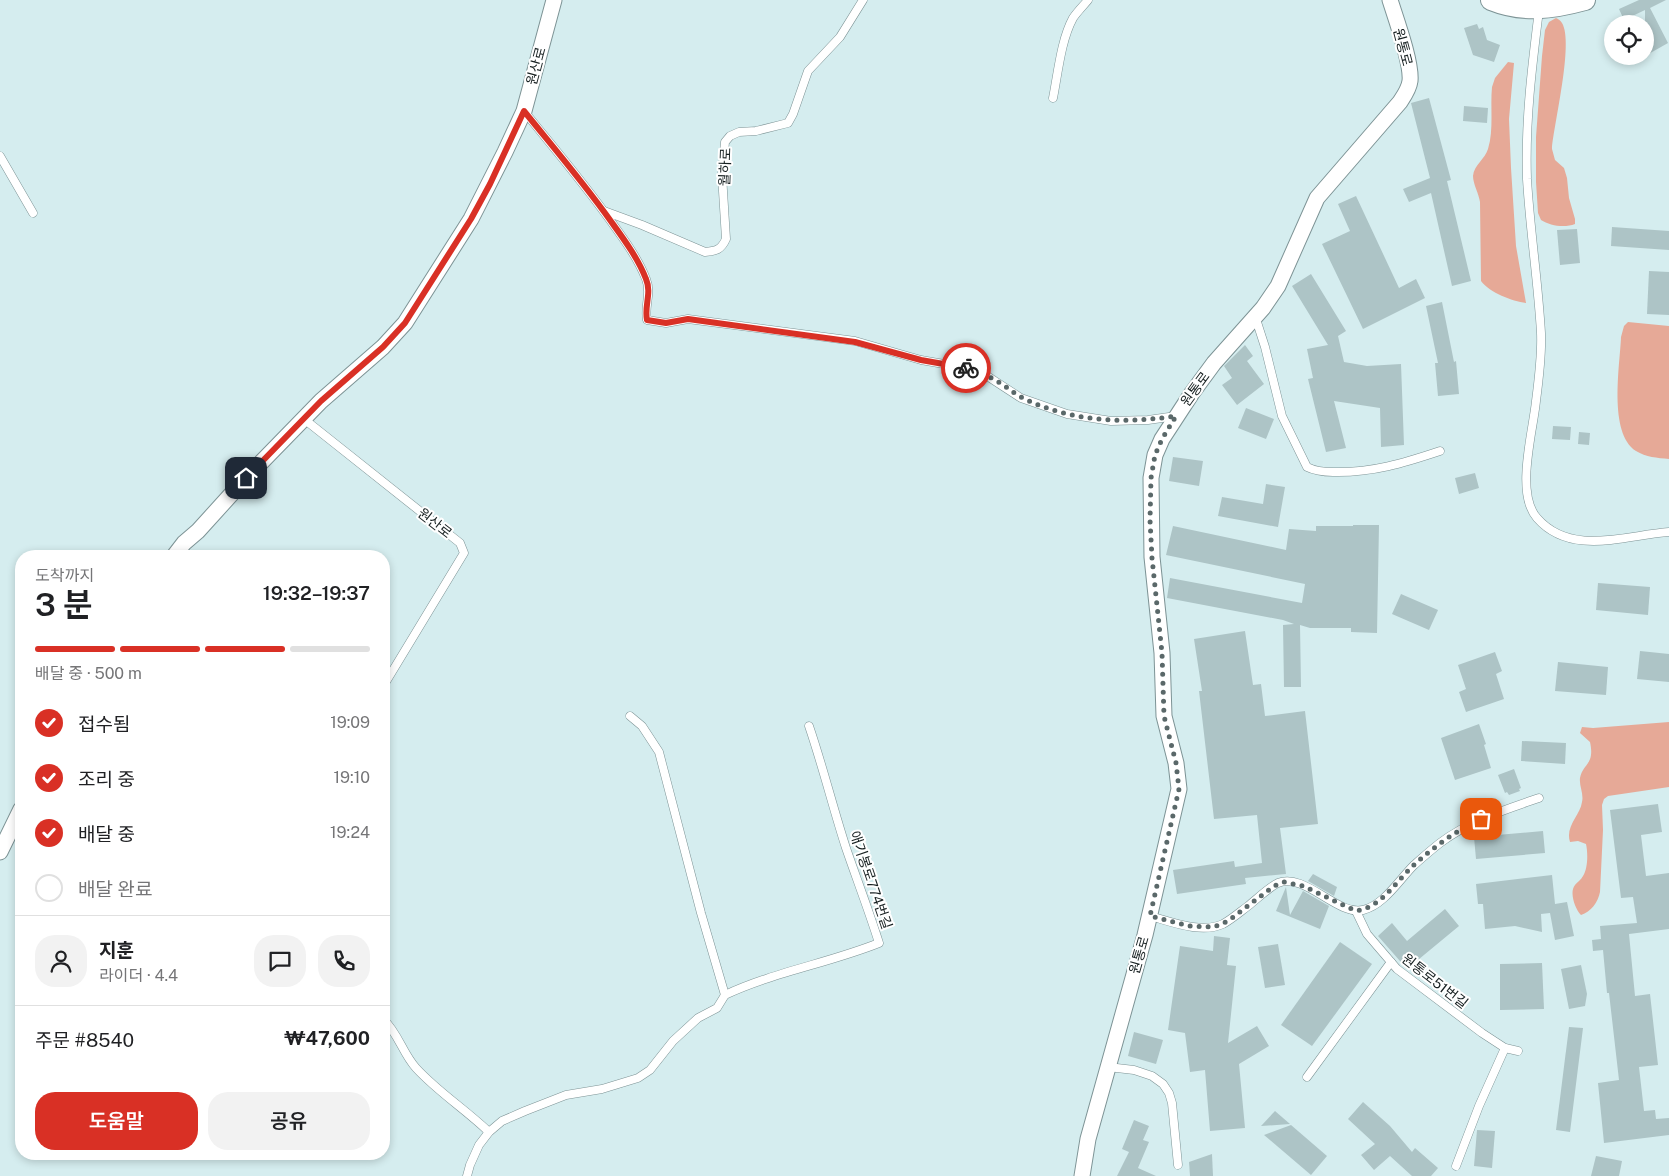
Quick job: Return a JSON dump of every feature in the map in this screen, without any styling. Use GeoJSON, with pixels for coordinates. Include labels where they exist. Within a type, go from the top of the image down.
{"type":"FeatureCollection","features":[{"type":"Feature","properties":{"kind":"street","name":"원산로"},"geometry":{"type":"LineString","coordinates":[[179,550],[321,401],[383,347],[405,323],[471,219],[490,184],[524,111],[554,0]]}},
{"type":"Feature","properties":{"kind":"street","name":"원통로"},"geometry":{"type":"LineString","coordinates":[[1082,1176],[1088,1138],[1150,916],[1179,789],[1176,763],[1164,716],[1162,653],[1152,558],[1150,520],[1151,478],[1155,455],[1176,416],[1214,363],[1278,286],[1317,198],[1400,102],[1408,89],[1410,68],[1390,0]]}},
{"type":"Feature","properties":{"kind":"street"},"geometry":{"type":"LineString","coordinates":[[1491,0],[1512,7],[1540,10],[1585,0]]}},
{"type":"Feature","properties":{"kind":"street"},"geometry":{"type":"LineString","coordinates":[[0,852],[15,821]]}},
{"type":"Feature","properties":{"kind":"lane","name":"월하로"},"geometry":{"type":"LineString","coordinates":[[604,211],[705,252],[722,248],[726,239],[722,175],[725,142],[730,136],[739,132],[756,131],[788,122],[793,114],[808,71],[840,37],[863,0]]}},
{"type":"Feature","properties":{"kind":"lane"},"geometry":{"type":"LineString","coordinates":[[1053,98],[1061,55],[1068,31],[1073,19],[1088,0]]}},
{"type":"Feature","properties":{"kind":"lane"},"geometry":{"type":"LineString","coordinates":[[1540,10],[1532,74],[1526,151],[1541,333],[1539,375],[1526,480],[1528,500],[1535,516],[1544,526],[1564,537],[1578,541],[1669,532]]}},
{"type":"Feature","properties":{"kind":"lane"},"geometry":{"type":"LineString","coordinates":[[524,111],[604,211],[638,261],[647,281],[649,297],[645,311],[647,320],[666,323],[688,319],[855,342],[921,360],[981,372],[1021,398],[1067,414],[1111,421],[1148,420],[1176,416]]}},
{"type":"Feature","properties":{"kind":"lane"},"geometry":{"type":"LineString","coordinates":[[0,156],[33,213]]}},
{"type":"Feature","properties":{"kind":"lane"},"geometry":{"type":"LineString","coordinates":[[1255,316],[1268,355],[1282,416],[1307,467],[1312,470],[1328,472],[1362,472],[1440,451]]}},
{"type":"Feature","properties":{"kind":"lane","name":"원산로"},"geometry":{"type":"LineString","coordinates":[[304,419],[460,543],[464,553],[390,675]]}},
{"type":"Feature","properties":{"kind":"lane"},"geometry":{"type":"LineString","coordinates":[[630,716],[642,726],[659,752],[701,914],[725,995]]}},
{"type":"Feature","properties":{"kind":"lane","name":"애기봉로774번길"},"geometry":{"type":"LineString","coordinates":[[467,1176],[479,1146],[489,1132],[502,1121],[566,1095],[610,1087],[638,1078],[650,1070],[673,1041],[698,1018],[717,1008],[725,995],[749,984],[851,954],[879,943],[865,898],[846,848],[825,773],[809,726]]}},
{"type":"Feature","properties":{"kind":"lane"},"geometry":{"type":"LineString","coordinates":[[1150,916],[1189,926],[1214,927],[1228,921],[1274,886],[1284,882],[1303,886],[1356,911],[1364,910],[1378,902],[1414,865],[1440,843],[1467,826],[1495,812],[1539,798]]}},
{"type":"Feature","properties":{"kind":"lane","name":"원통로51번길"},"geometry":{"type":"LineString","coordinates":[[1356,911],[1367,934],[1397,969],[1505,1048],[1518,1051]]}},
{"type":"Feature","properties":{"kind":"lane"},"geometry":{"type":"LineString","coordinates":[[1307,1077],[1391,962]]}},
{"type":"Feature","properties":{"kind":"lane"},"geometry":{"type":"LineString","coordinates":[[390,1026],[414,1067],[438,1090],[468,1112],[489,1132]]}},
{"type":"Feature","properties":{"kind":"lane"},"geometry":{"type":"LineString","coordinates":[[1456,1166],[1479,1106],[1505,1048]]}},
{"type":"Feature","properties":{"kind":"lane"},"geometry":{"type":"LineString","coordinates":[[1108,1067],[1134,1070],[1152,1076],[1163,1084],[1169,1093],[1172,1103],[1178,1165]]}},
{"type":"Feature","properties":{"kind":"shaded area"},"geometry":{"type":"Polygon","coordinates":[[[1556,18],[1562,23],[1566,47],[1552,149],[1555,160],[1564,168],[1575,219],[1575,224],[1567,226],[1553,225],[1541,220],[1538,213],[1536,182],[1536,137],[1545,30],[1549,22],[1556,18]]]}},
{"type":"Feature","properties":{"kind":"shaded area"},"geometry":{"type":"Polygon","coordinates":[[[1508,62],[1514,63],[1509,119],[1511,168],[1516,246],[1526,303],[1502,296],[1481,281],[1480,202],[1473,176],[1475,169],[1487,153],[1490,141],[1492,87],[1495,78],[1508,62]]]}},
{"type":"Feature","properties":{"kind":"shaded area"},"geometry":{"type":"Polygon","coordinates":[[[1628,322],[1669,326],[1669,459],[1656,458],[1636,451],[1627,442],[1622,430],[1619,414],[1618,381],[1621,337],[1624,326],[1628,322]]]}},
{"type":"Feature","properties":{"kind":"shaded area"},"geometry":{"type":"Polygon","coordinates":[[[1669,722],[1669,787],[1608,796],[1604,799],[1602,805],[1603,830],[1600,892],[1594,906],[1588,912],[1581,915],[1575,905],[1573,888],[1585,873],[1587,848],[1586,844],[1578,841],[1570,842],[1569,831],[1581,807],[1580,778],[1591,755],[1590,742],[1580,733],[1582,727],[1593,728],[1669,722]]]}},
{"type":"Feature","properties":{"kind":"building"},"geometry":{"type":"Polygon","coordinates":[[[1639,0],[1666,0],[1650,8],[1654,15],[1645,15],[1645,10],[1634,15],[1622,15],[1619,9],[1639,0]]]}},
{"type":"Feature","properties":{"kind":"building"},"geometry":{"type":"Polygon","coordinates":[[[1654,16],[1668,43],[1654,51],[1654,16]]]}},
{"type":"Feature","properties":{"kind":"building"},"geometry":{"type":"Polygon","coordinates":[[[1477,24],[1479,29],[1483,27],[1487,40],[1500,45],[1494,62],[1473,55],[1464,28],[1477,24]]]}},
{"type":"Feature","properties":{"kind":"building"},"geometry":{"type":"Polygon","coordinates":[[[1429,98],[1451,180],[1447,181],[1471,281],[1452,286],[1431,193],[1409,202],[1403,189],[1430,178],[1411,103],[1429,98]]]}},
{"type":"Feature","properties":{"kind":"building"},"geometry":{"type":"Polygon","coordinates":[[[1464,106],[1488,108],[1487,123],[1463,121],[1464,106]]]}},
{"type":"Feature","properties":{"kind":"building"},"geometry":{"type":"Polygon","coordinates":[[[1356,196],[1399,288],[1416,279],[1425,298],[1363,329],[1322,244],[1350,231],[1338,204],[1356,196]]]}},
{"type":"Feature","properties":{"kind":"building"},"geometry":{"type":"Polygon","coordinates":[[[1612,227],[1669,231],[1669,250],[1611,246],[1612,227]]]}},
{"type":"Feature","properties":{"kind":"building"},"geometry":{"type":"Polygon","coordinates":[[[1577,229],[1580,263],[1560,265],[1557,230],[1577,229]]]}},
{"type":"Feature","properties":{"kind":"building"},"geometry":{"type":"Polygon","coordinates":[[[1649,271],[1669,272],[1669,315],[1647,314],[1649,271]]]}},
{"type":"Feature","properties":{"kind":"building"},"geometry":{"type":"Polygon","coordinates":[[[1311,274],[1346,331],[1338,336],[1344,362],[1367,366],[1401,364],[1404,445],[1381,447],[1380,408],[1334,401],[1346,448],[1326,452],[1308,379],[1313,378],[1307,349],[1328,345],[1292,286],[1311,274]]]}},
{"type":"Feature","properties":{"kind":"building"},"geometry":{"type":"Polygon","coordinates":[[[1442,302],[1454,362],[1456,361],[1459,394],[1438,396],[1435,363],[1438,363],[1426,306],[1442,302]]]}},
{"type":"Feature","properties":{"kind":"building"},"geometry":{"type":"Polygon","coordinates":[[[1245,345],[1253,356],[1247,361],[1264,384],[1237,405],[1222,385],[1232,378],[1224,366],[1245,345]]]}},
{"type":"Feature","properties":{"kind":"building"},"geometry":{"type":"Polygon","coordinates":[[[1246,408],[1274,419],[1266,439],[1238,428],[1246,408]]]}},
{"type":"Feature","properties":{"kind":"building"},"geometry":{"type":"Polygon","coordinates":[[[1553,426],[1571,427],[1570,440],[1552,439],[1553,426]]]}},
{"type":"Feature","properties":{"kind":"building"},"geometry":{"type":"Polygon","coordinates":[[[1579,432],[1590,433],[1589,445],[1578,444],[1579,432]]]}},
{"type":"Feature","properties":{"kind":"building"},"geometry":{"type":"Polygon","coordinates":[[[1173,457],[1203,461],[1199,486],[1169,481],[1173,457]]]}},
{"type":"Feature","properties":{"kind":"building"},"geometry":{"type":"Polygon","coordinates":[[[1475,473],[1479,488],[1459,494],[1455,478],[1475,473]]]}},
{"type":"Feature","properties":{"kind":"building"},"geometry":{"type":"Polygon","coordinates":[[[1266,484],[1285,487],[1278,527],[1218,516],[1222,497],[1263,504],[1266,484]]]}},
{"type":"Feature","properties":{"kind":"building"},"geometry":{"type":"Polygon","coordinates":[[[1379,525],[1377,633],[1351,632],[1351,628],[1310,628],[1300,625],[1301,687],[1284,687],[1283,625],[1294,624],[1283,620],[1167,598],[1170,578],[1302,603],[1305,584],[1166,555],[1173,526],[1286,550],[1289,529],[1316,531],[1316,526],[1379,525]]]}},
{"type":"Feature","properties":{"kind":"building"},"geometry":{"type":"Polygon","coordinates":[[[1598,583],[1650,587],[1648,615],[1596,610],[1598,583]]]}},
{"type":"Feature","properties":{"kind":"building"},"geometry":{"type":"Polygon","coordinates":[[[1401,594],[1438,610],[1429,630],[1392,614],[1401,594]]]}},
{"type":"Feature","properties":{"kind":"building"},"geometry":{"type":"Polygon","coordinates":[[[1245,631],[1253,685],[1261,684],[1265,716],[1305,711],[1318,824],[1280,828],[1286,874],[1245,878],[1246,884],[1177,894],[1173,870],[1234,861],[1235,867],[1262,863],[1257,815],[1214,819],[1199,691],[1202,691],[1194,639],[1245,631]]]}},
{"type":"Feature","properties":{"kind":"building"},"geometry":{"type":"Polygon","coordinates":[[[1640,651],[1669,654],[1669,682],[1637,679],[1640,651]]]}},
{"type":"Feature","properties":{"kind":"building"},"geometry":{"type":"Polygon","coordinates":[[[1495,652],[1502,671],[1496,674],[1504,699],[1466,712],[1459,692],[1466,689],[1458,665],[1495,652]]]}},
{"type":"Feature","properties":{"kind":"building"},"geometry":{"type":"Polygon","coordinates":[[[1558,662],[1608,667],[1606,695],[1555,691],[1558,662]]]}},
{"type":"Feature","properties":{"kind":"building"},"geometry":{"type":"Polygon","coordinates":[[[1479,724],[1491,768],[1455,780],[1441,738],[1479,724]]]}},
{"type":"Feature","properties":{"kind":"building"},"geometry":{"type":"Polygon","coordinates":[[[1522,741],[1566,743],[1565,764],[1521,761],[1522,741]]]}},
{"type":"Feature","properties":{"kind":"building"},"geometry":{"type":"Polygon","coordinates":[[[1514,769],[1521,788],[1519,789],[1520,791],[1509,795],[1507,792],[1505,793],[1498,775],[1514,769]]]}},
{"type":"Feature","properties":{"kind":"building"},"geometry":{"type":"Polygon","coordinates":[[[1658,804],[1662,832],[1641,835],[1646,876],[1669,873],[1669,929],[1629,934],[1635,996],[1650,994],[1658,1065],[1639,1067],[1644,1111],[1655,1110],[1656,1119],[1669,1118],[1669,1135],[1604,1143],[1598,1083],[1619,1080],[1603,950],[1593,951],[1592,940],[1601,939],[1600,926],[1637,923],[1633,897],[1621,898],[1610,810],[1658,804]]]}},
{"type":"Feature","properties":{"kind":"building"},"geometry":{"type":"Polygon","coordinates":[[[1543,831],[1545,853],[1476,859],[1474,837],[1543,831]]]}},
{"type":"Feature","properties":{"kind":"building"},"geometry":{"type":"Polygon","coordinates":[[[1313,874],[1337,887],[1334,896],[1308,881],[1313,874]]]}},
{"type":"Feature","properties":{"kind":"building"},"geometry":{"type":"Polygon","coordinates":[[[1552,875],[1555,904],[1567,902],[1574,936],[1555,940],[1550,913],[1541,914],[1542,932],[1515,926],[1485,929],[1483,904],[1478,904],[1476,884],[1552,875]]]}},
{"type":"Feature","properties":{"kind":"building"},"geometry":{"type":"Polygon","coordinates":[[[1286,887],[1290,915],[1303,891],[1329,906],[1320,929],[1276,911],[1286,887]]]}},
{"type":"Feature","properties":{"kind":"building"},"geometry":{"type":"Polygon","coordinates":[[[1445,909],[1459,926],[1407,969],[1378,936],[1392,923],[1407,941],[1445,909]]]}},
{"type":"Feature","properties":{"kind":"building"},"geometry":{"type":"Polygon","coordinates":[[[1214,936],[1230,938],[1227,965],[1236,966],[1228,1043],[1257,1026],[1269,1046],[1239,1064],[1245,1128],[1210,1131],[1205,1070],[1190,1072],[1185,1033],[1168,1030],[1180,946],[1213,951],[1214,936]]]}},
{"type":"Feature","properties":{"kind":"building"},"geometry":{"type":"Polygon","coordinates":[[[1340,942],[1372,964],[1312,1046],[1281,1025],[1340,942]]]}},
{"type":"Feature","properties":{"kind":"building"},"geometry":{"type":"Polygon","coordinates":[[[1278,944],[1285,985],[1265,988],[1258,947],[1278,944]]]}},
{"type":"Feature","properties":{"kind":"building"},"geometry":{"type":"Polygon","coordinates":[[[1542,963],[1544,1009],[1500,1010],[1500,964],[1542,963]]]}},
{"type":"Feature","properties":{"kind":"building"},"geometry":{"type":"Polygon","coordinates":[[[1581,965],[1587,994],[1585,1006],[1569,1009],[1561,969],[1581,965]]]}},
{"type":"Feature","properties":{"kind":"building"},"geometry":{"type":"Polygon","coordinates":[[[1569,1027],[1583,1028],[1570,1132],[1556,1130],[1569,1027]]]}},
{"type":"Feature","properties":{"kind":"building"},"geometry":{"type":"Polygon","coordinates":[[[1134,1032],[1163,1040],[1156,1064],[1128,1056],[1134,1032]]]}},
{"type":"Feature","properties":{"kind":"building"},"geometry":{"type":"Polygon","coordinates":[[[1363,1102],[1390,1126],[1412,1152],[1415,1148],[1438,1168],[1431,1176],[1412,1176],[1390,1156],[1374,1170],[1361,1155],[1375,1144],[1348,1119],[1363,1102]]]}},
{"type":"Feature","properties":{"kind":"building"},"geometry":{"type":"Polygon","coordinates":[[[1275,1111],[1290,1124],[1261,1126],[1275,1111]]]}},
{"type":"Feature","properties":{"kind":"building"},"geometry":{"type":"Polygon","coordinates":[[[1134,1120],[1149,1126],[1143,1140],[1149,1142],[1138,1168],[1156,1176],[1117,1176],[1129,1152],[1122,1149],[1134,1120]]]}},
{"type":"Feature","properties":{"kind":"building"},"geometry":{"type":"Polygon","coordinates":[[[1291,1125],[1327,1156],[1311,1175],[1264,1135],[1291,1125]]]}},
{"type":"Feature","properties":{"kind":"building"},"geometry":{"type":"Polygon","coordinates":[[[1477,1130],[1495,1131],[1492,1168],[1474,1166],[1477,1130]]]}},
{"type":"Feature","properties":{"kind":"building"},"geometry":{"type":"Polygon","coordinates":[[[1212,1154],[1213,1176],[1190,1176],[1189,1162],[1212,1154]]]}},
{"type":"Feature","properties":{"kind":"building"},"geometry":{"type":"Polygon","coordinates":[[[1596,1156],[1622,1161],[1619,1176],[1591,1176],[1596,1156]]]}},
{"type":"Feature","properties":{"kind":"way so far"},"geometry":{"type":"LineString","coordinates":[[966,368],[981,372],[1021,398],[1045,408],[1067,414],[1111,421],[1148,420],[1176,416],[1155,455],[1151,478],[1150,520],[1152,558],[1160,621],[1164,716],[1179,776],[1179,789],[1150,916],[1189,926],[1214,927],[1228,921],[1274,886],[1284,882],[1303,886],[1356,911],[1364,910],[1378,902],[1414,865],[1440,843],[1481,819]]}},
{"type":"Feature","properties":{"kind":"route"},"geometry":{"type":"LineString","coordinates":[[246,478],[321,401],[383,347],[405,323],[471,219],[490,184],[524,111],[595,199],[638,261],[647,281],[649,297],[645,311],[647,320],[666,323],[688,319],[855,342],[921,360],[966,368]]}}]}
